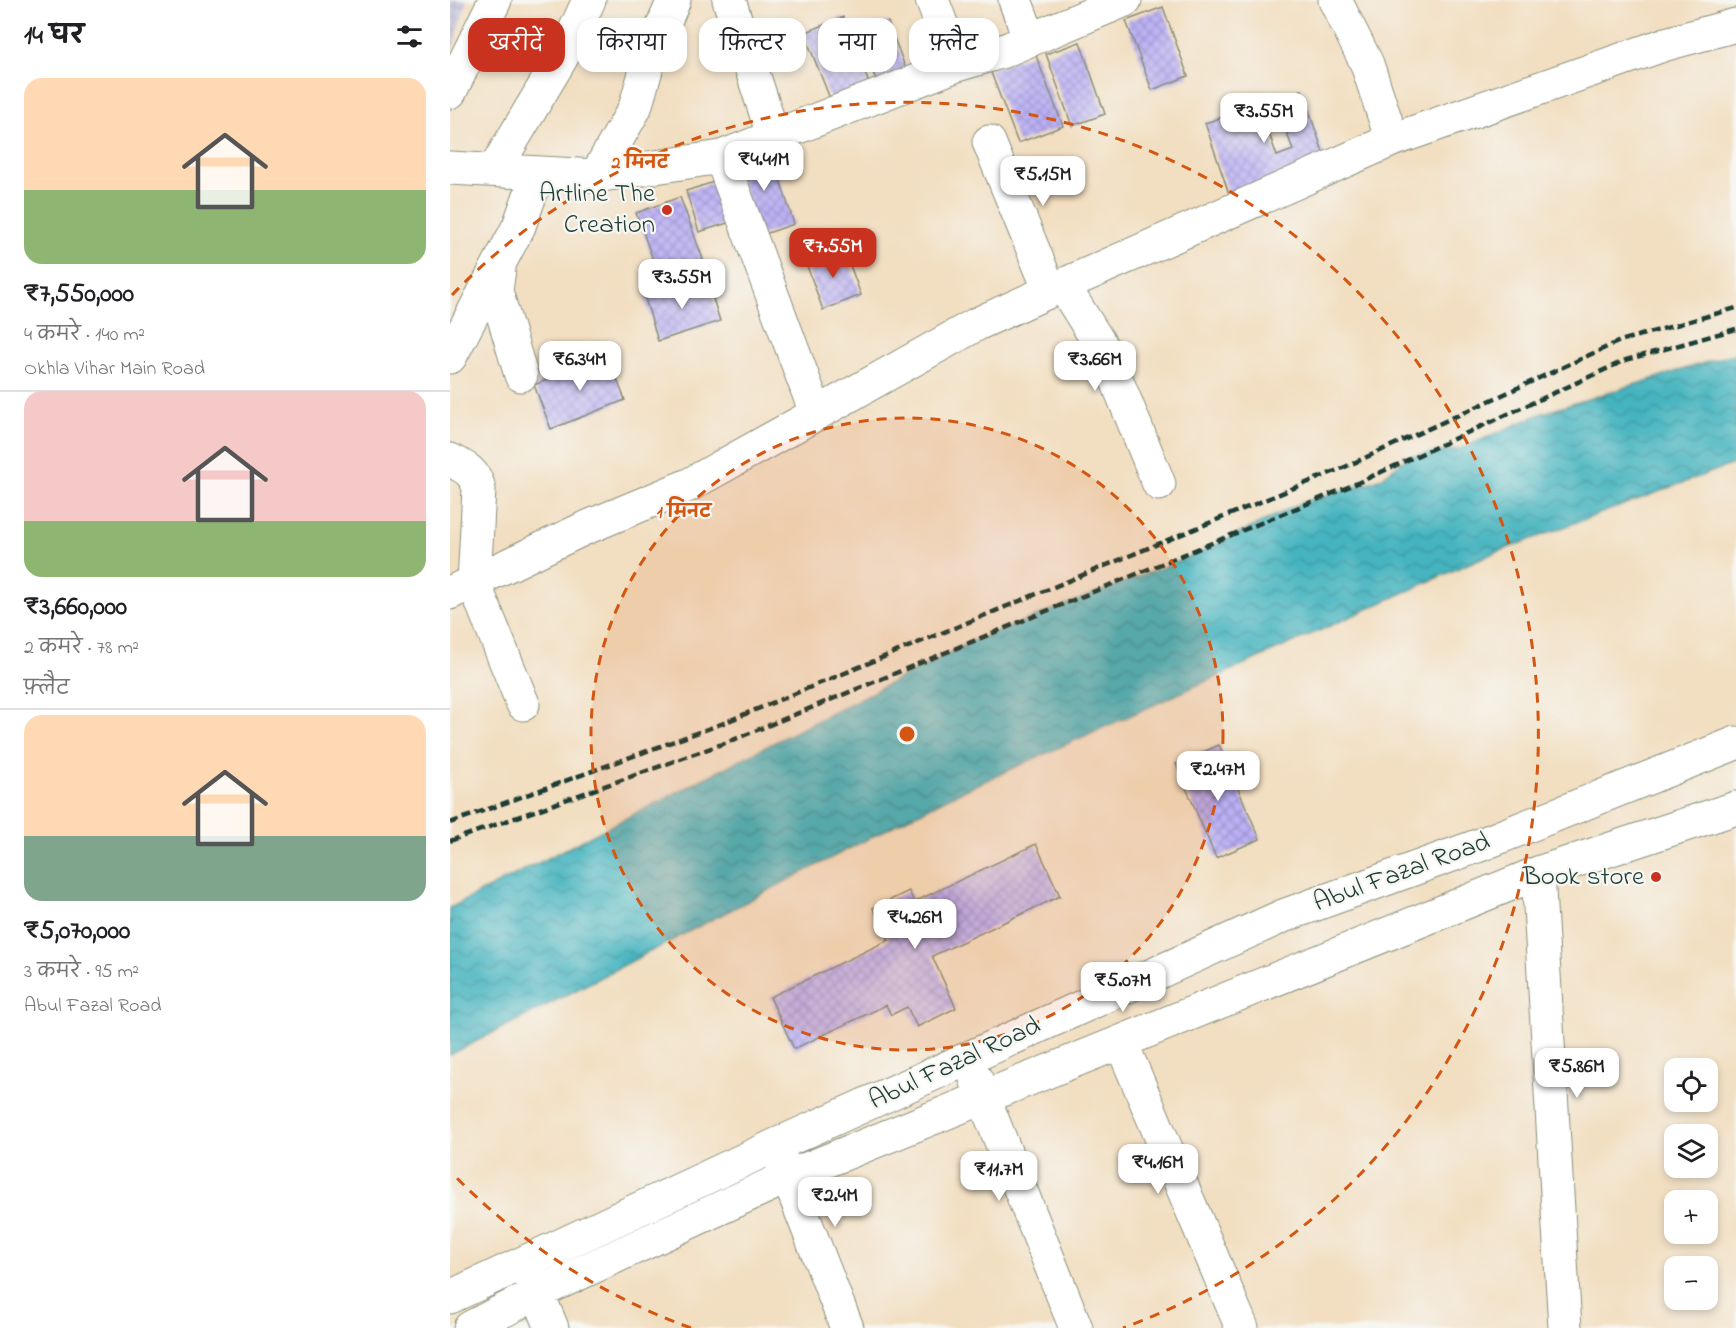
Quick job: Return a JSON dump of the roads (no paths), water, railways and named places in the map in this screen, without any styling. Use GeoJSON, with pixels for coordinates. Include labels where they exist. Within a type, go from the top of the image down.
{"type":"FeatureCollection","features":[{"type":"Feature","properties":{"kind":"street"},"geometry":{"type":"LineString","coordinates":[[450,92],[495,0]]}},
{"type":"Feature","properties":{"kind":"street"},"geometry":{"type":"LineString","coordinates":[[495,169],[566,50],[589,0]]}},
{"type":"Feature","properties":{"kind":"street"},"geometry":{"type":"LineString","coordinates":[[596,176],[628,123],[650,56],[674,0]]}},
{"type":"Feature","properties":{"kind":"street"},"geometry":{"type":"LineString","coordinates":[[729,0],[774,138]]}},
{"type":"Feature","properties":{"kind":"street"},"geometry":{"type":"LineString","coordinates":[[932,0],[939,18]]}},
{"type":"Feature","properties":{"kind":"street"},"geometry":{"type":"LineString","coordinates":[[1015,0],[1030,40]]}},
{"type":"Feature","properties":{"kind":"street"},"geometry":{"type":"LineString","coordinates":[[999,53],[1124,0]]}},
{"type":"Feature","properties":{"kind":"street"},"geometry":{"type":"LineString","coordinates":[[1335,0],[1367,64],[1392,140]]}},
{"type":"Feature","properties":{"kind":"street"},"geometry":{"type":"LineString","coordinates":[[462,588],[583,529],[689,485],[977,324],[1056,288],[1392,140],[1666,44],[1736,25]]}},
{"type":"Feature","properties":{"kind":"street"},"geometry":{"type":"LineString","coordinates":[[450,168],[596,176],[721,157],[939,72]]}},
{"type":"Feature","properties":{"kind":"street"},"geometry":{"type":"LineString","coordinates":[[989,142],[1056,288],[1106,354],[1159,484]]}},
{"type":"Feature","properties":{"kind":"street"},"geometry":{"type":"LineString","coordinates":[[721,157],[816,413]]}},
{"type":"Feature","properties":{"kind":"street"},"geometry":{"type":"LineString","coordinates":[[450,357],[499,269],[519,226],[538,173]]}},
{"type":"Feature","properties":{"kind":"street"},"geometry":{"type":"LineString","coordinates":[[499,269],[496,291],[521,375]]}},
{"type":"Feature","properties":{"kind":"street"},"geometry":{"type":"LineString","coordinates":[[450,460],[473,472],[479,489],[462,588],[523,704]]}},
{"type":"Feature","properties":{"kind":"street","name":"Abul Fazal Road"},"geometry":{"type":"LineString","coordinates":[[450,1297],[776,1145],[1282,916],[1480,845],[1736,743]]}},
{"type":"Feature","properties":{"kind":"street"},"geometry":{"type":"LineString","coordinates":[[470,1328],[539,1292],[787,1177],[1538,873],[1736,808]]}},
{"type":"Feature","properties":{"kind":"street"},"geometry":{"type":"LineString","coordinates":[[1538,873],[1565,1328]]}},
{"type":"Feature","properties":{"kind":"street"},"geometry":{"type":"LineString","coordinates":[[1121,1042],[1242,1328]]}},
{"type":"Feature","properties":{"kind":"street"},"geometry":{"type":"LineString","coordinates":[[967,1058],[1076,1328]]}},
{"type":"Feature","properties":{"kind":"street"},"geometry":{"type":"LineString","coordinates":[[776,1145],[847,1328]]}},
{"type":"Feature","properties":{"kind":"street"},"geometry":{"type":"LineString","coordinates":[[524,1263],[539,1292],[552,1328]]}},
{"type":"Feature","properties":{"kind":"water"},"geometry":{"type":"Polygon","coordinates":[[[1736,353],[1736,463],[1481,558],[949,797],[450,1055],[450,908],[975,640],[1200,553],[1301,503],[1380,479],[1408,457],[1460,449],[1543,413],[1736,353]]]}},
{"type":"Feature","properties":{"kind":"railway"},"geometry":{"type":"LineString","coordinates":[[450,823],[721,724],[1345,467],[1620,341],[1736,308]]}},
{"type":"Feature","properties":{"kind":"railway"},"geometry":{"type":"LineString","coordinates":[[450,841],[728,742],[1353,485],[1626,360],[1736,329]]}},
{"type":"Feature","properties":{"kind":"place","name":"Artline The Creation"},"geometry":{"type":"Point","coordinates":[667,210]}},
{"type":"Feature","properties":{"kind":"place","name":"Book store"},"geometry":{"type":"Point","coordinates":[1656,877]}}]}
